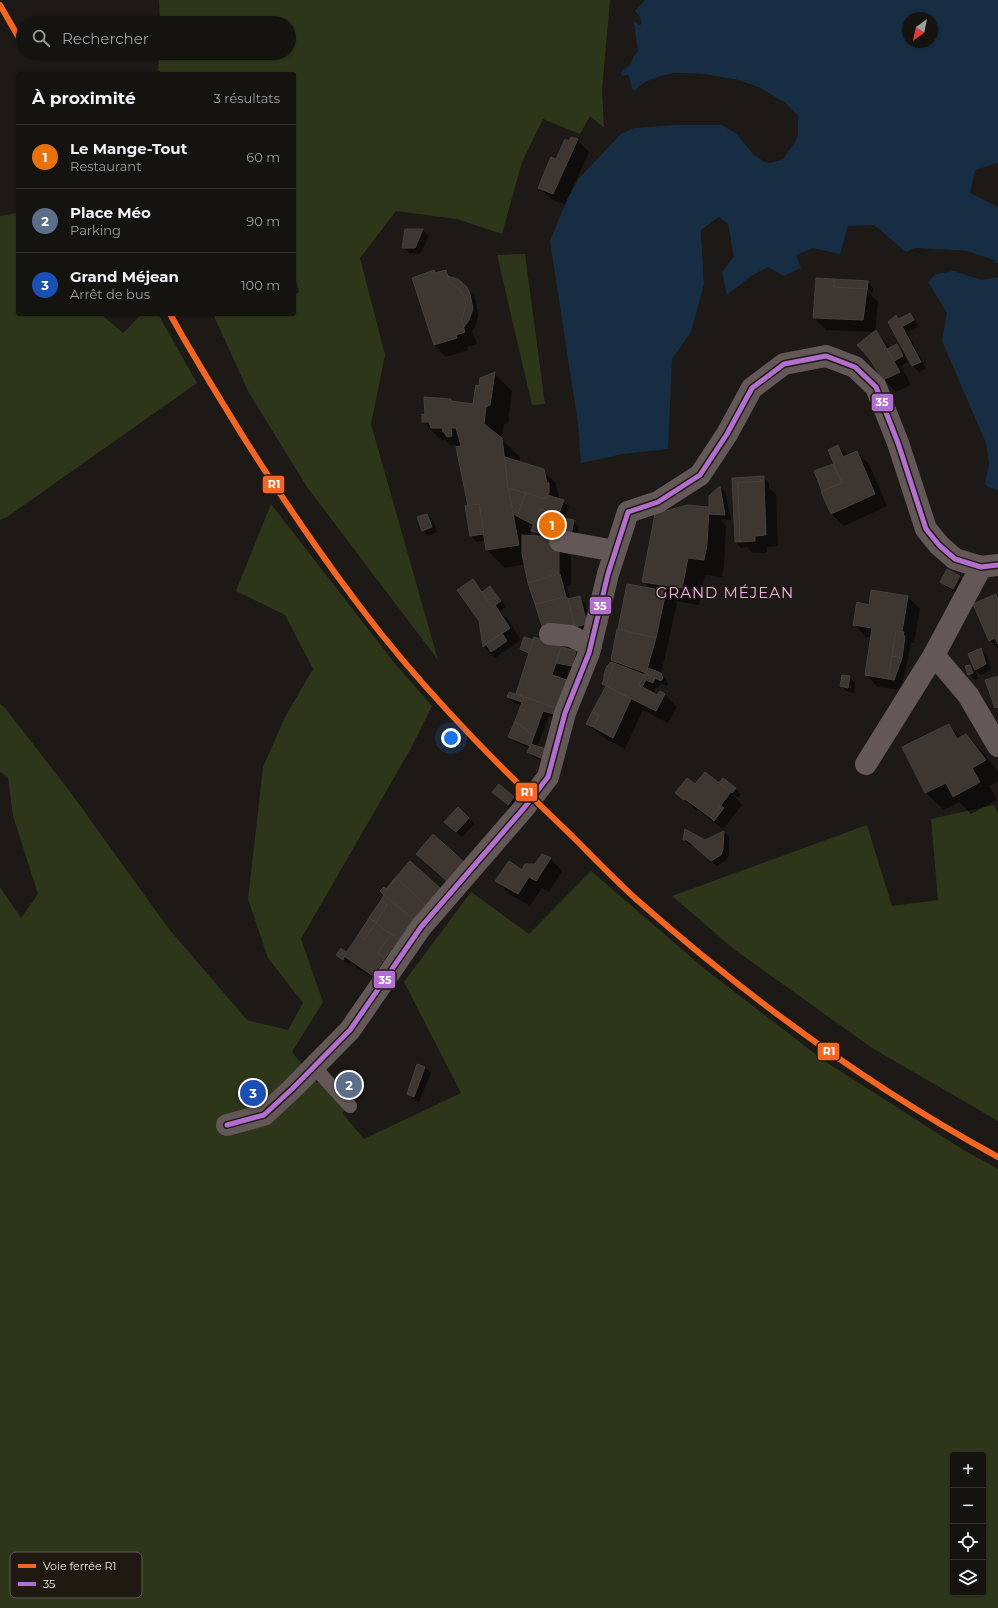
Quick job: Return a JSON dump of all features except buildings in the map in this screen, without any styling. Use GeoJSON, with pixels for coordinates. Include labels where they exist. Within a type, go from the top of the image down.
{"type":"FeatureCollection","features":[{"type":"Feature","properties":{"kind":"street"},"geometry":{"type":"LineString","coordinates":[[227,1125],[264,1115],[350,1030],[421,927],[524,808],[548,777],[565,713],[591,646],[608,574],[628,512],[658,502],[700,476],[727,434],[752,388],[784,364],[826,356],[855,367],[876,387],[898,443],[926,529],[939,545],[956,559],[989,566],[866,764]]}},
{"type":"Feature","properties":{"kind":"street"},"geometry":{"type":"LineString","coordinates":[[560,542],[615,551]]}},
{"type":"Feature","properties":{"kind":"street"},"geometry":{"type":"LineString","coordinates":[[550,634],[571,636],[591,646]]}},
{"type":"Feature","properties":{"kind":"street"},"geometry":{"type":"LineString","coordinates":[[934,655],[968,695],[998,746]]}},
{"type":"Feature","properties":{"kind":"lane"},"geometry":{"type":"LineString","coordinates":[[314,1067],[350,1106]]}},
{"type":"Feature","properties":{"kind":"green space"},"geometry":{"type":"Polygon","coordinates":[[[159,0],[610,0],[602,90],[604,128],[590,116],[580,134],[543,119],[522,162],[502,234],[457,219],[396,211],[360,258],[385,355],[371,424],[438,660],[307,487],[249,393],[214,316],[296,316],[296,294],[299,292],[296,280],[296,72],[160,72],[158,70],[159,60],[296,60],[296,16],[160,16],[159,0]]]}},
{"type":"Feature","properties":{"kind":"green space"},"geometry":{"type":"Polygon","coordinates":[[[16,213],[16,316],[103,316],[123,333],[140,316],[159,316],[197,383],[7,517],[0,520],[0,216],[16,213]]]}},
{"type":"Feature","properties":{"kind":"green space"},"geometry":{"type":"Polygon","coordinates":[[[525,254],[545,404],[532,405],[497,255],[525,254]]]}},
{"type":"Feature","properties":{"kind":"green space"},"geometry":{"type":"Polygon","coordinates":[[[271,504],[396,665],[432,706],[410,750],[301,939],[323,1002],[292,1052],[317,1083],[320,1080],[345,1109],[342,1113],[364,1139],[461,1093],[404,982],[471,892],[529,934],[591,871],[706,970],[823,1060],[962,1149],[998,1169],[998,1608],[0,1608],[0,887],[21,918],[38,894],[13,816],[8,777],[0,772],[0,704],[6,709],[68,789],[169,929],[247,1020],[288,1030],[303,1003],[268,958],[248,899],[263,767],[285,717],[313,669],[285,615],[236,591],[271,504]]]}},
{"type":"Feature","properties":{"kind":"green space"},"geometry":{"type":"Polygon","coordinates":[[[994,805],[998,813],[998,1121],[872,1048],[735,950],[672,896],[867,825],[892,906],[938,900],[931,819],[994,805]]]}},
{"type":"Feature","properties":{"kind":"water"},"geometry":{"type":"Polygon","coordinates":[[[645,0],[998,0],[998,163],[975,170],[970,193],[998,207],[998,264],[993,260],[967,251],[915,248],[906,252],[874,225],[848,226],[840,254],[813,248],[796,255],[801,268],[784,276],[768,267],[751,276],[727,295],[722,272],[733,257],[728,224],[719,217],[701,230],[704,284],[691,332],[672,359],[668,449],[623,454],[581,463],[578,424],[550,241],[567,199],[580,177],[621,134],[634,128],[673,125],[722,125],[737,134],[753,154],[770,163],[783,159],[798,136],[798,116],[785,103],[760,88],[738,80],[703,74],[674,73],[645,82],[634,92],[629,76],[622,76],[621,72],[631,64],[633,57],[638,51],[634,23],[635,21],[639,25],[642,24],[640,17],[635,11],[645,0]]]}},
{"type":"Feature","properties":{"kind":"water"},"geometry":{"type":"Polygon","coordinates":[[[954,271],[982,280],[998,277],[998,490],[988,487],[985,484],[989,464],[986,443],[942,341],[947,313],[928,282],[936,274],[954,271]]]}},
{"type":"Feature","properties":{"kind":"pier"},"geometry":{"type":"Polygon","coordinates":[[[674,73],[703,74],[738,80],[760,88],[785,103],[798,116],[798,136],[783,159],[770,163],[764,162],[753,154],[737,134],[722,125],[673,125],[634,128],[633,126],[673,123],[723,123],[738,132],[754,152],[765,160],[770,161],[781,157],[793,142],[796,135],[796,117],[784,105],[759,90],[737,82],[703,76],[674,75],[646,84],[634,94],[631,91],[632,89],[634,91],[645,82],[660,76],[674,73]]]}},
{"type":"Feature","properties":{"kind":"pier"},"geometry":{"type":"Polygon","coordinates":[[[719,217],[728,224],[734,257],[720,273],[731,257],[726,225],[719,220],[703,231],[706,283],[704,284],[701,230],[719,217]]]}},
{"type":"Feature","properties":{"kind":"pier"},"geometry":{"type":"Polygon","coordinates":[[[915,248],[967,251],[993,260],[998,264],[998,266],[992,261],[967,253],[915,250],[904,253],[915,248]]]}},
{"type":"Feature","properties":{"kind":"rail line","name":"R1"},"geometry":{"type":"LineString","coordinates":[[0,5],[16,33]]}},
{"type":"Feature","properties":{"kind":"rail line","name":"R1"},"geometry":{"type":"LineString","coordinates":[[171,316],[206,376],[260,463],[293,514],[345,587],[404,662],[450,713],[522,788],[636,899],[721,971],[810,1038],[902,1101],[998,1157]]}},
{"type":"Feature","properties":{"kind":"transit line","name":"35"},"geometry":{"type":"LineString","coordinates":[[227,1125],[264,1115],[350,1030],[421,927],[524,808],[548,777],[565,713],[589,653],[608,574],[628,512],[658,502],[700,475],[727,434],[752,388],[784,364],[826,356],[855,367],[876,387],[898,443],[926,529],[939,545],[955,559],[981,567],[998,565]]}},
{"type":"Feature","properties":{"kind":"place","name":"Le Mange-Tout"},"geometry":{"type":"Point","coordinates":[552,525]}},
{"type":"Feature","properties":{"kind":"place","name":"Place Méo"},"geometry":{"type":"Point","coordinates":[349,1085]}},
{"type":"Feature","properties":{"kind":"place","name":"Grand Méjean"},"geometry":{"type":"Point","coordinates":[253,1093]}},
{"type":"Feature","properties":{"kind":"district","name":"GRAND MÉJEAN"},"geometry":{"type":"Point","coordinates":[725,592]}}]}
